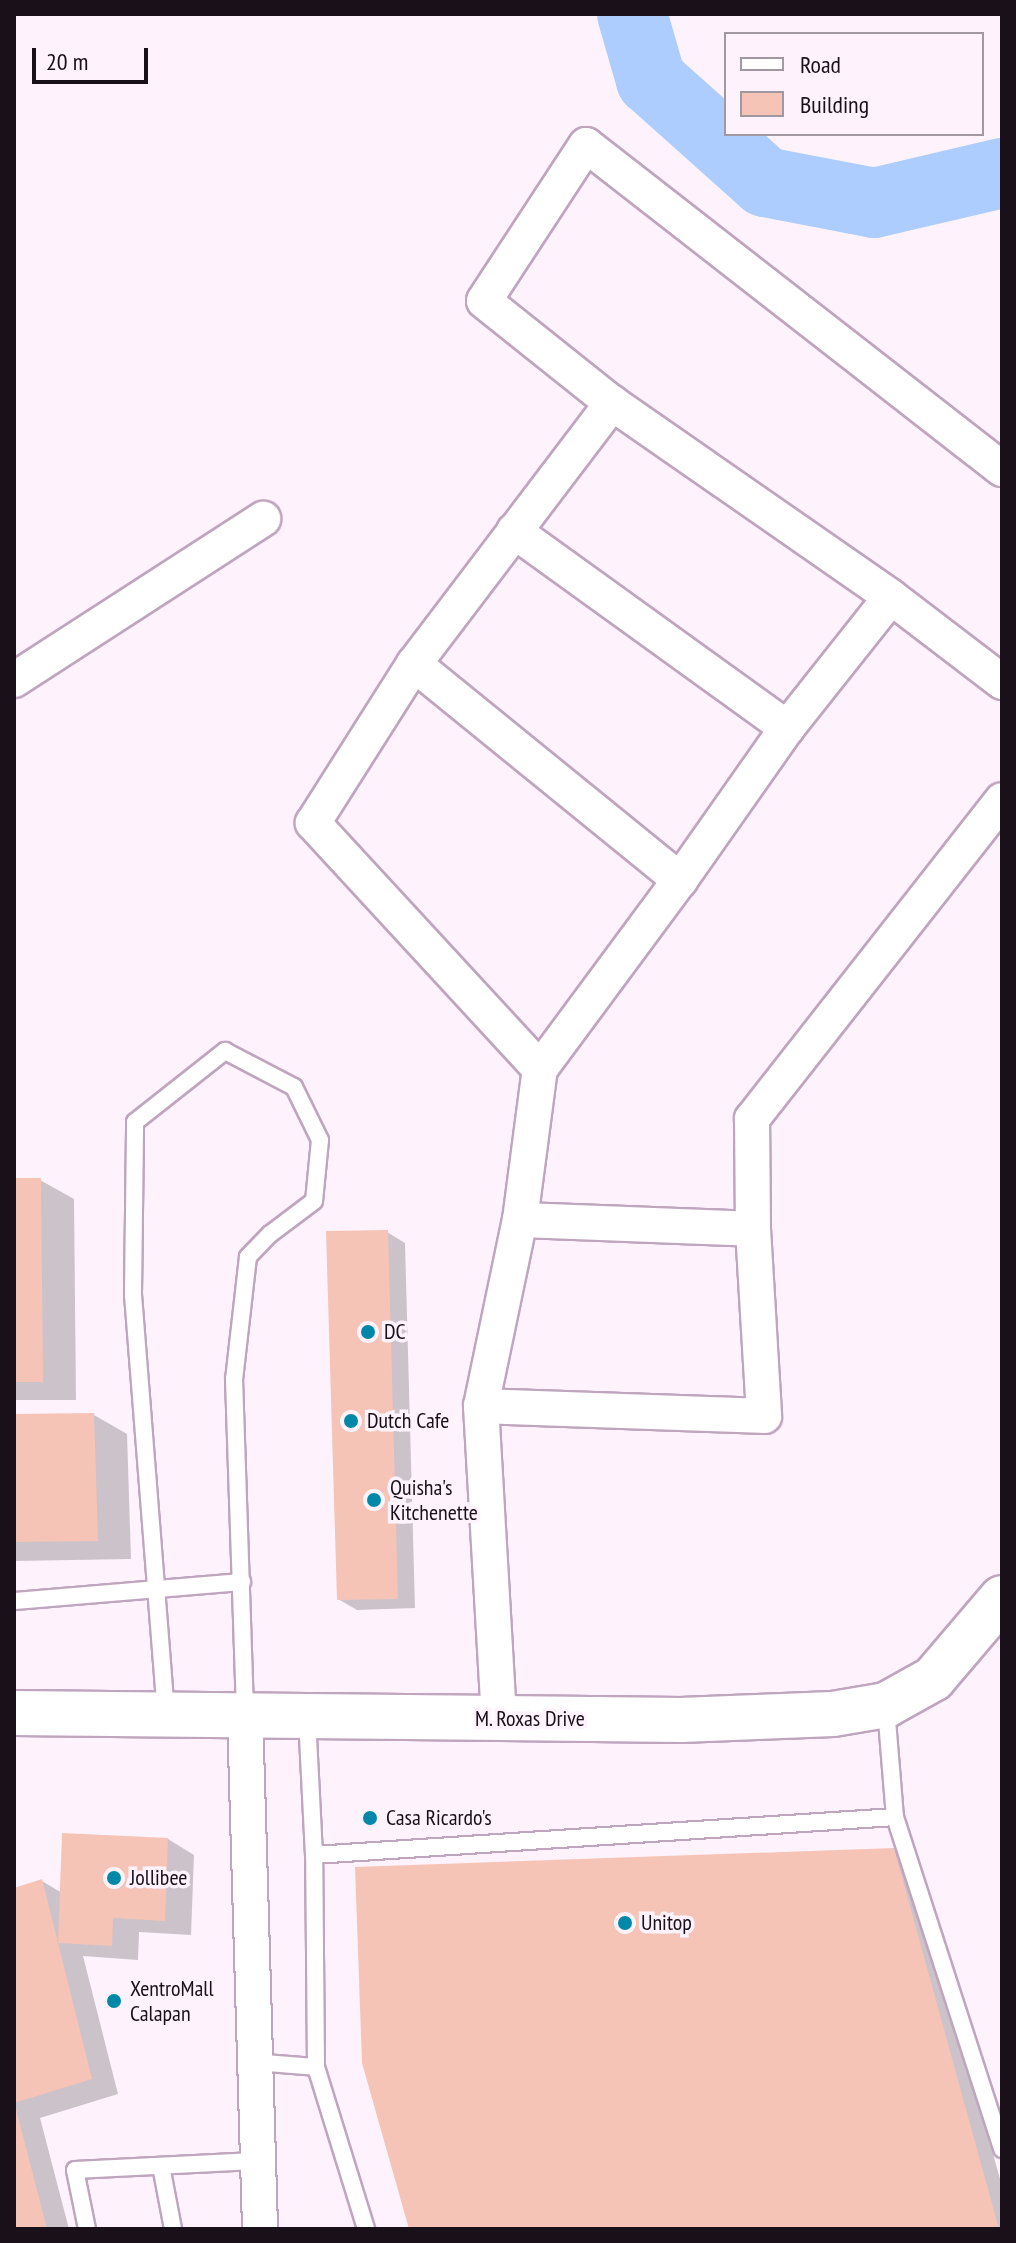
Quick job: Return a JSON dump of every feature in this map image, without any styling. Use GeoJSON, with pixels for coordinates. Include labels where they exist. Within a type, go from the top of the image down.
{"type":"FeatureCollection","features":[{"type":"Feature","properties":{"kind":"main road","name":"M. Roxas Drive"},"geometry":{"type":"LineString","coordinates":[[20,1717],[245,1713],[499,1720],[781,1718],[886,1705],[933,1679],[1002,1598]]}},
{"type":"Feature","properties":{"kind":"street"},"geometry":{"type":"LineString","coordinates":[[1002,469],[586,145],[484,301],[612,403],[891,597],[1002,682]]}},
{"type":"Feature","properties":{"kind":"street"},"geometry":{"type":"LineString","coordinates":[[540,1069],[313,823],[414,664],[612,403]]}},
{"type":"Feature","properties":{"kind":"street"},"geometry":{"type":"LineString","coordinates":[[14,680],[263,519]]}},
{"type":"Feature","properties":{"kind":"street"},"geometry":{"type":"LineString","coordinates":[[514,531],[787,728]]}},
{"type":"Feature","properties":{"kind":"street"},"geometry":{"type":"LineString","coordinates":[[499,1720],[481,1406],[520,1220],[540,1069],[680,880],[787,728],[891,597]]}},
{"type":"Feature","properties":{"kind":"street"},"geometry":{"type":"LineString","coordinates":[[414,664],[680,880]]}},
{"type":"Feature","properties":{"kind":"street"},"geometry":{"type":"LineString","coordinates":[[481,1406],[764,1416],[753,1229],[752,1119],[1002,800]]}},
{"type":"Feature","properties":{"kind":"street"},"geometry":{"type":"LineString","coordinates":[[520,1220],[753,1229]]}},
{"type":"Feature","properties":{"kind":"street"},"geometry":{"type":"LineString","coordinates":[[245,1713],[255,2161],[260,2229]]}},
{"type":"Feature","properties":{"kind":"lane"},"geometry":{"type":"LineString","coordinates":[[166,1715],[133,1294],[135,1122],[225,1051],[294,1087],[320,1140],[314,1201],[270,1234],[248,1257],[234,1379],[245,1713]]}},
{"type":"Feature","properties":{"kind":"lane"},"geometry":{"type":"LineString","coordinates":[[14,1601],[242,1582]]}},
{"type":"Feature","properties":{"kind":"lane"},"geometry":{"type":"LineString","coordinates":[[886,1705],[895,1817],[1002,2149]]}},
{"type":"Feature","properties":{"kind":"lane"},"geometry":{"type":"LineString","coordinates":[[307,1715],[314,1855],[316,2067],[366,2229]]}},
{"type":"Feature","properties":{"kind":"lane"},"geometry":{"type":"LineString","coordinates":[[314,1855],[895,1817]]}},
{"type":"Feature","properties":{"kind":"lane"},"geometry":{"type":"LineString","coordinates":[[254,2062],[316,2067]]}},
{"type":"Feature","properties":{"kind":"lane"},"geometry":{"type":"LineString","coordinates":[[87,2229],[75,2170],[255,2161]]}},
{"type":"Feature","properties":{"kind":"lane"},"geometry":{"type":"LineString","coordinates":[[161,2166],[173,2229]]}},
{"type":"Feature","properties":{"kind":"building"},"geometry":{"type":"Polygon","coordinates":[[[14,1178],[41,1178],[43,1382],[14,1382],[14,1178]]]}},
{"type":"Feature","properties":{"kind":"building"},"geometry":{"type":"Polygon","coordinates":[[[388,1230],[398,1599],[337,1600],[326,1231],[388,1230]]]}},
{"type":"Feature","properties":{"kind":"building"},"geometry":{"type":"Polygon","coordinates":[[[94,1413],[98,1541],[14,1542],[14,1414],[94,1413]]]}},
{"type":"Feature","properties":{"kind":"building","name":"Jollibee"},"geometry":{"type":"Polygon","coordinates":[[[62,1833],[168,1838],[165,1921],[113,1918],[112,1946],[58,1943],[62,1833]]]}},
{"type":"Feature","properties":{"kind":"building","name":"Unitop"},"geometry":{"type":"Polygon","coordinates":[[[894,1848],[999,2229],[409,2229],[362,2063],[355,1867],[894,1848]]]}},
{"type":"Feature","properties":{"kind":"building"},"geometry":{"type":"Polygon","coordinates":[[[42,1879],[92,2079],[14,2103],[14,1888],[42,1879]]]}},
{"type":"Feature","properties":{"kind":"building"},"geometry":{"type":"Polygon","coordinates":[[[15,2105],[47,2229],[14,2229],[15,2105]]]}},
{"type":"Feature","properties":{"kind":"waterway"},"geometry":{"type":"LineString","coordinates":[[632,14],[651,80],[765,182],[874,203],[1002,173]]}},
{"type":"Feature","properties":{"kind":"place","name":"DC"},"geometry":{"type":"Point","coordinates":[368,1332]}},
{"type":"Feature","properties":{"kind":"place","name":"Dutch Cafe"},"geometry":{"type":"Point","coordinates":[351,1421]}},
{"type":"Feature","properties":{"kind":"place","name":"Quisha's Kitchenette"},"geometry":{"type":"Point","coordinates":[374,1500]}},
{"type":"Feature","properties":{"kind":"place","name":"Casa Ricardo's"},"geometry":{"type":"Point","coordinates":[370,1818]}},
{"type":"Feature","properties":{"kind":"place","name":"Jollibee"},"geometry":{"type":"Point","coordinates":[114,1878]}},
{"type":"Feature","properties":{"kind":"place","name":"Unitop"},"geometry":{"type":"Point","coordinates":[625,1923]}},
{"type":"Feature","properties":{"kind":"place","name":"XentroMall Calapan"},"geometry":{"type":"Point","coordinates":[114,2001]}}]}
